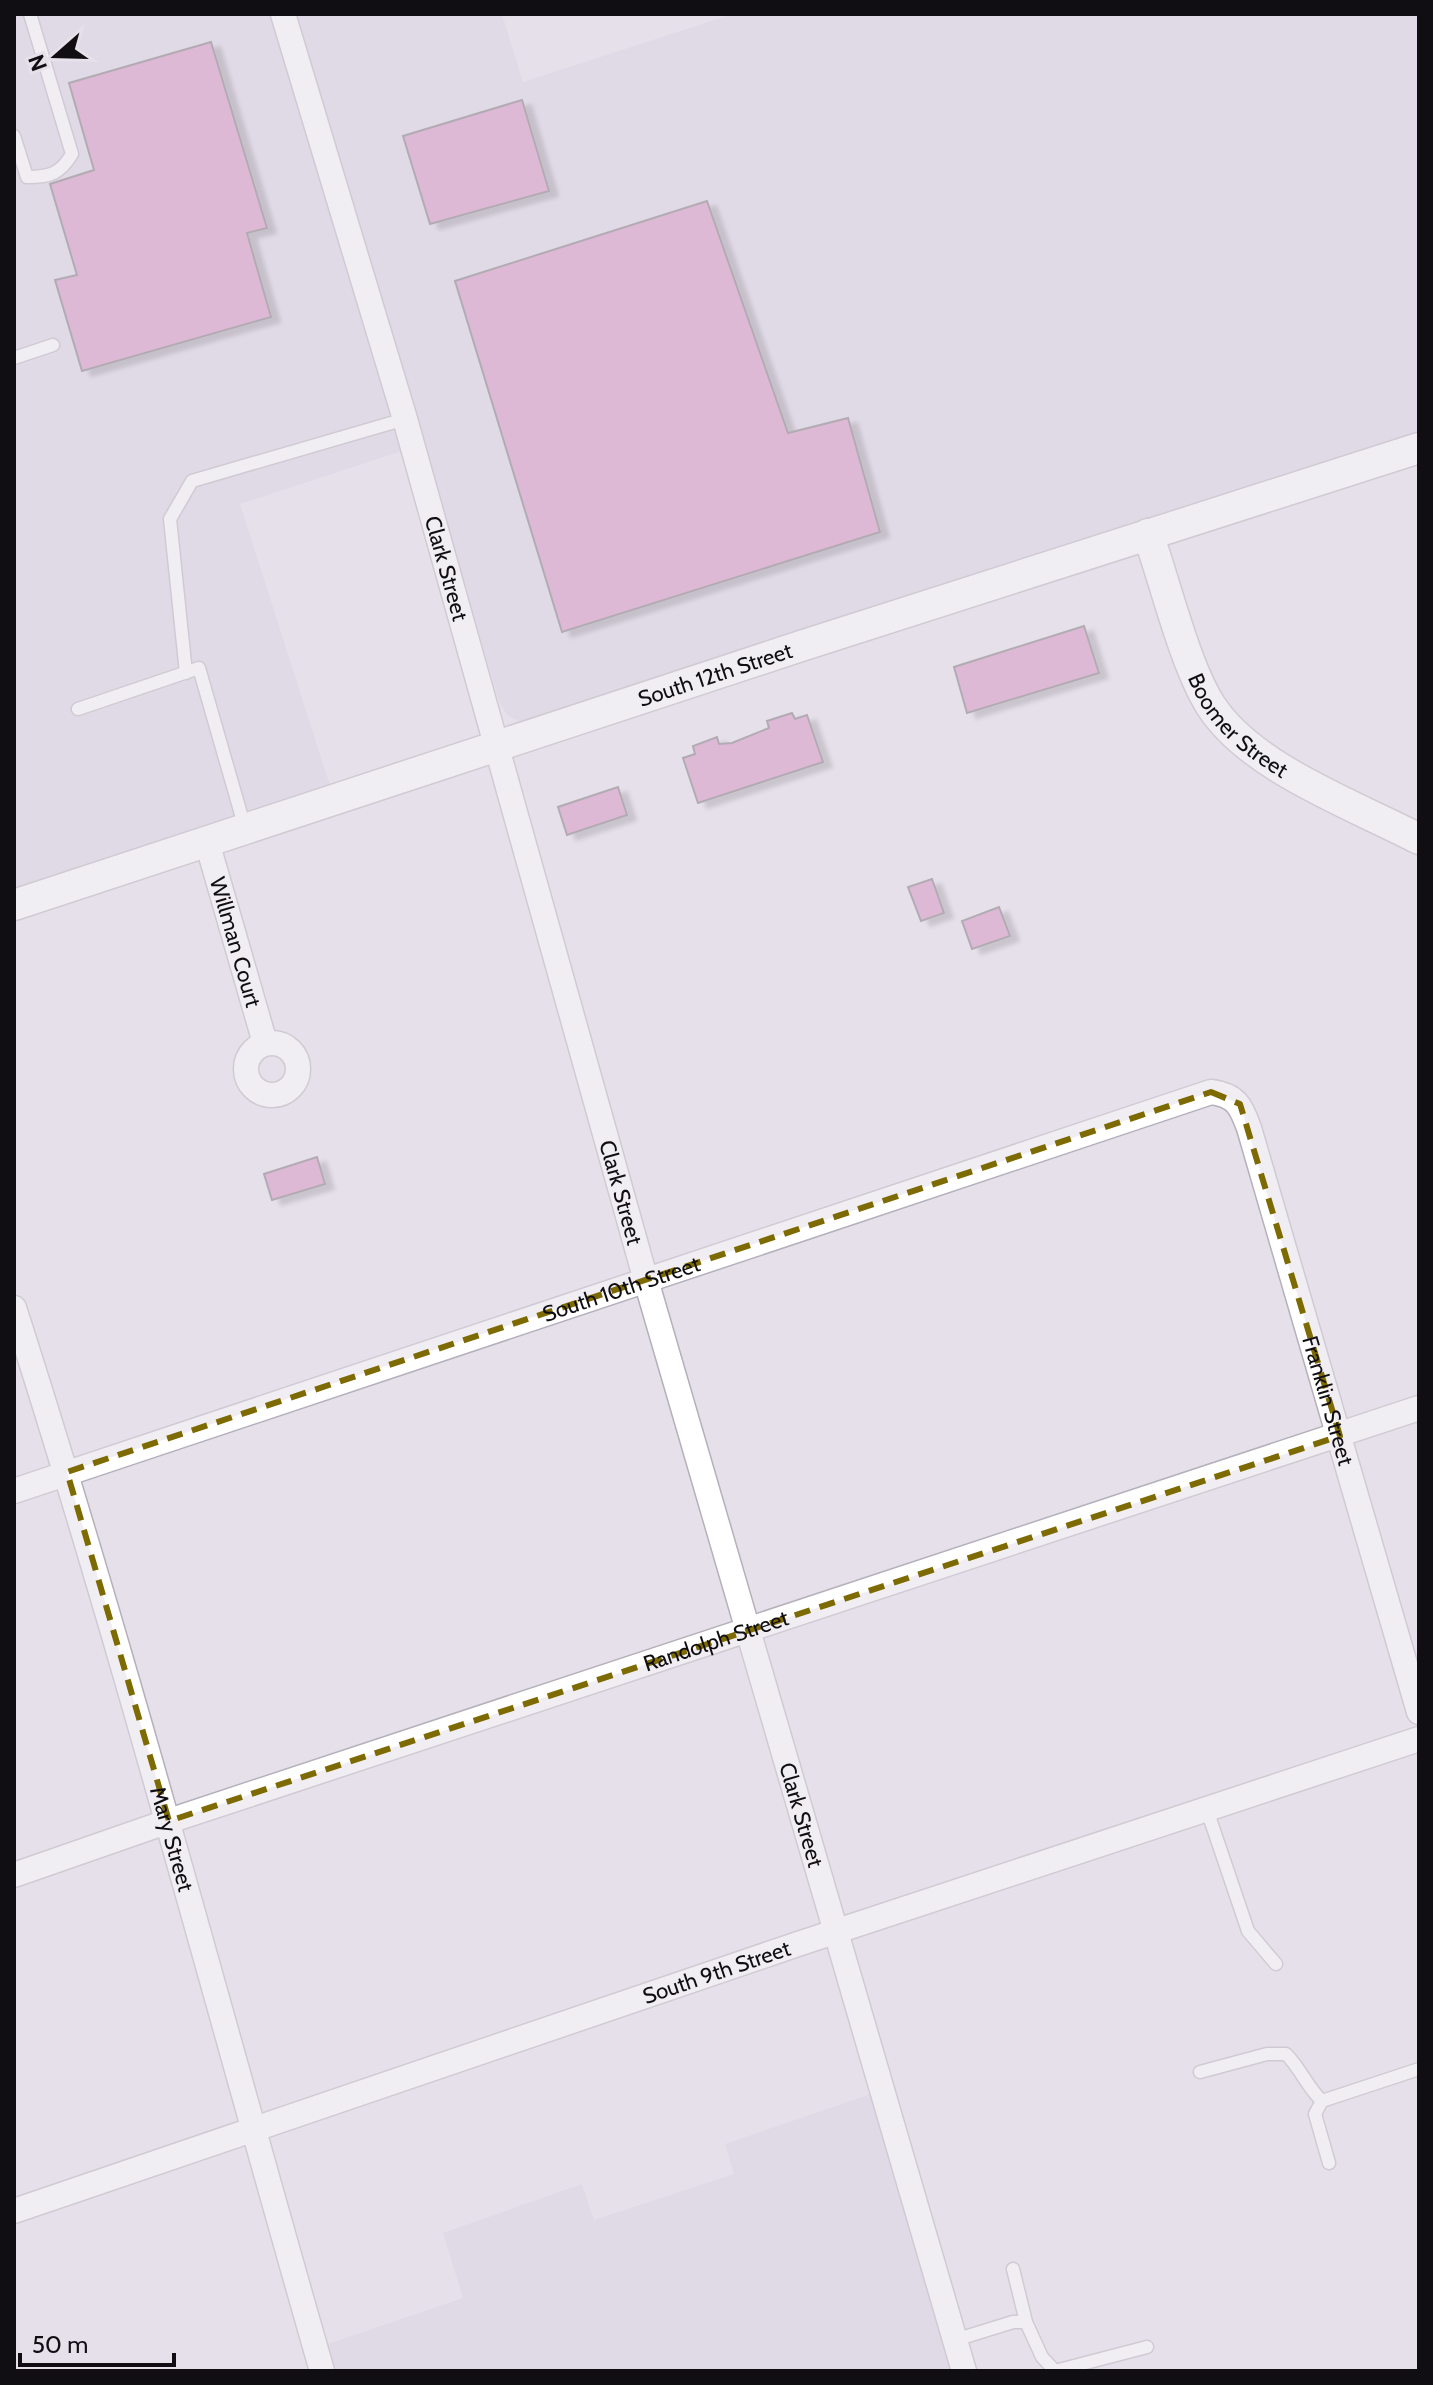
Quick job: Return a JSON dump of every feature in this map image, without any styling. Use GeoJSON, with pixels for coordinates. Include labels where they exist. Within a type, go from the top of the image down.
{"type":"FeatureCollection","features":[{"type":"Feature","properties":{"kind":"street","name":"Clark Street"},"geometry":{"type":"LineString","coordinates":[[283,14],[405,419],[645,1277],[964,2371]]}},
{"type":"Feature","properties":{"kind":"street","name":"South 12th Street"},"geometry":{"type":"LineString","coordinates":[[14,905],[1419,448]]}},
{"type":"Feature","properties":{"kind":"street","name":"Boomer Street"},"geometry":{"type":"LineString","coordinates":[[1148,534],[1197,678],[1210,704],[1226,725],[1264,759],[1419,839]]}},
{"type":"Feature","properties":{"kind":"street","name":"Willman Court"},"geometry":{"type":"LineString","coordinates":[[207,842],[265,1043]]}},
{"type":"Feature","properties":{"kind":"street","name":"South 10th Street"},"geometry":{"type":"LineString","coordinates":[[14,1491],[645,1277],[1211,1092],[1228,1094]]}},
{"type":"Feature","properties":{"kind":"street","name":"Franklin Street"},"geometry":{"type":"LineString","coordinates":[[1228,1094],[1240,1104],[1249,1128],[1419,1712]]}},
{"type":"Feature","properties":{"kind":"street","name":"Mary Street"},"geometry":{"type":"LineString","coordinates":[[14,1308],[67,1472],[169,1821],[322,2371]]}},
{"type":"Feature","properties":{"kind":"street","name":"Randolph Street"},"geometry":{"type":"LineString","coordinates":[[14,1875],[1419,1408]]}},
{"type":"Feature","properties":{"kind":"street","name":"South 9th Street"},"geometry":{"type":"LineString","coordinates":[[14,2211],[837,1931],[1419,1739]]}},
{"type":"Feature","properties":{"kind":"lane"},"geometry":{"type":"LineString","coordinates":[[14,136],[27,177],[45,177],[62,171],[72,154],[30,14]]}},
{"type":"Feature","properties":{"kind":"lane"},"geometry":{"type":"LineString","coordinates":[[14,358],[53,345]]}},
{"type":"Feature","properties":{"kind":"lane"},"geometry":{"type":"LineString","coordinates":[[186,673],[170,519],[192,481],[405,419]]}},
{"type":"Feature","properties":{"kind":"lane"},"geometry":{"type":"LineString","coordinates":[[78,709],[199,668],[245,828]]}},
{"type":"Feature","properties":{"kind":"lane"},"geometry":{"type":"LineString","coordinates":[[1207,1810],[1248,1931],[1276,1964]]}},
{"type":"Feature","properties":{"kind":"lane"},"geometry":{"type":"LineString","coordinates":[[1200,2072],[1267,2054],[1286,2054],[1299,2068],[1310,2091],[1322,2101]]}},
{"type":"Feature","properties":{"kind":"lane"},"geometry":{"type":"LineString","coordinates":[[1329,2163],[1315,2114],[1322,2101],[1419,2069]]}},
{"type":"Feature","properties":{"kind":"lane"},"geometry":{"type":"LineString","coordinates":[[1013,2269],[1026,2322],[1042,2357],[1055,2371],[1147,2347]]}},
{"type":"Feature","properties":{"kind":"lane"},"geometry":{"type":"LineString","coordinates":[[955,2340],[1013,2322],[1026,2322]]}},
{"type":"Feature","properties":{"kind":"highlighted area"},"geometry":{"type":"Polygon","coordinates":[[[1211,1092],[1240,1104],[1340,1436],[169,1821],[67,1472],[1211,1092]]]}},
{"type":"Feature","properties":{"kind":"shaded area"},"geometry":{"type":"Polygon","coordinates":[[[14,14],[502,14],[523,82],[733,14],[1419,14],[1419,433],[533,720],[518,721],[507,715],[499,701],[423,444],[240,504],[330,786],[14,889],[14,14]]]}},
{"type":"Feature","properties":{"kind":"shaded area"},"geometry":{"type":"Polygon","coordinates":[[[874,2093],[954,2371],[335,2371],[328,2344],[463,2298],[443,2233],[582,2184],[594,2220],[734,2174],[725,2144],[874,2093]]]}},
{"type":"Feature","properties":{"kind":"building"},"geometry":{"type":"Polygon","coordinates":[[[211,42],[267,228],[247,233],[271,317],[82,371],[55,280],[77,275],[50,184],[94,170],[69,83],[211,42]]]}},
{"type":"Feature","properties":{"kind":"building"},"geometry":{"type":"Polygon","coordinates":[[[522,100],[549,191],[430,224],[403,136],[522,100]]]}},
{"type":"Feature","properties":{"kind":"building"},"geometry":{"type":"Polygon","coordinates":[[[707,201],[788,433],[848,418],[880,532],[562,632],[455,281],[707,201]]]}},
{"type":"Feature","properties":{"kind":"building"},"geometry":{"type":"Polygon","coordinates":[[[1084,626],[1099,673],[967,713],[954,667],[1084,626]]]}},
{"type":"Feature","properties":{"kind":"building"},"geometry":{"type":"Polygon","coordinates":[[[792,713],[795,719],[807,715],[823,762],[698,803],[683,758],[695,754],[693,746],[717,737],[719,744],[732,743],[769,728],[767,721],[792,713]]]}},
{"type":"Feature","properties":{"kind":"building"},"geometry":{"type":"Polygon","coordinates":[[[618,787],[627,815],[567,835],[558,807],[618,787]]]}},
{"type":"Feature","properties":{"kind":"building"},"geometry":{"type":"Polygon","coordinates":[[[932,879],[944,913],[921,921],[908,887],[932,879]]]}},
{"type":"Feature","properties":{"kind":"building"},"geometry":{"type":"Polygon","coordinates":[[[999,907],[1010,936],[972,949],[962,921],[999,907]]]}},
{"type":"Feature","properties":{"kind":"building"},"geometry":{"type":"Polygon","coordinates":[[[317,1157],[325,1184],[272,1200],[264,1174],[317,1157]]]}}]}
